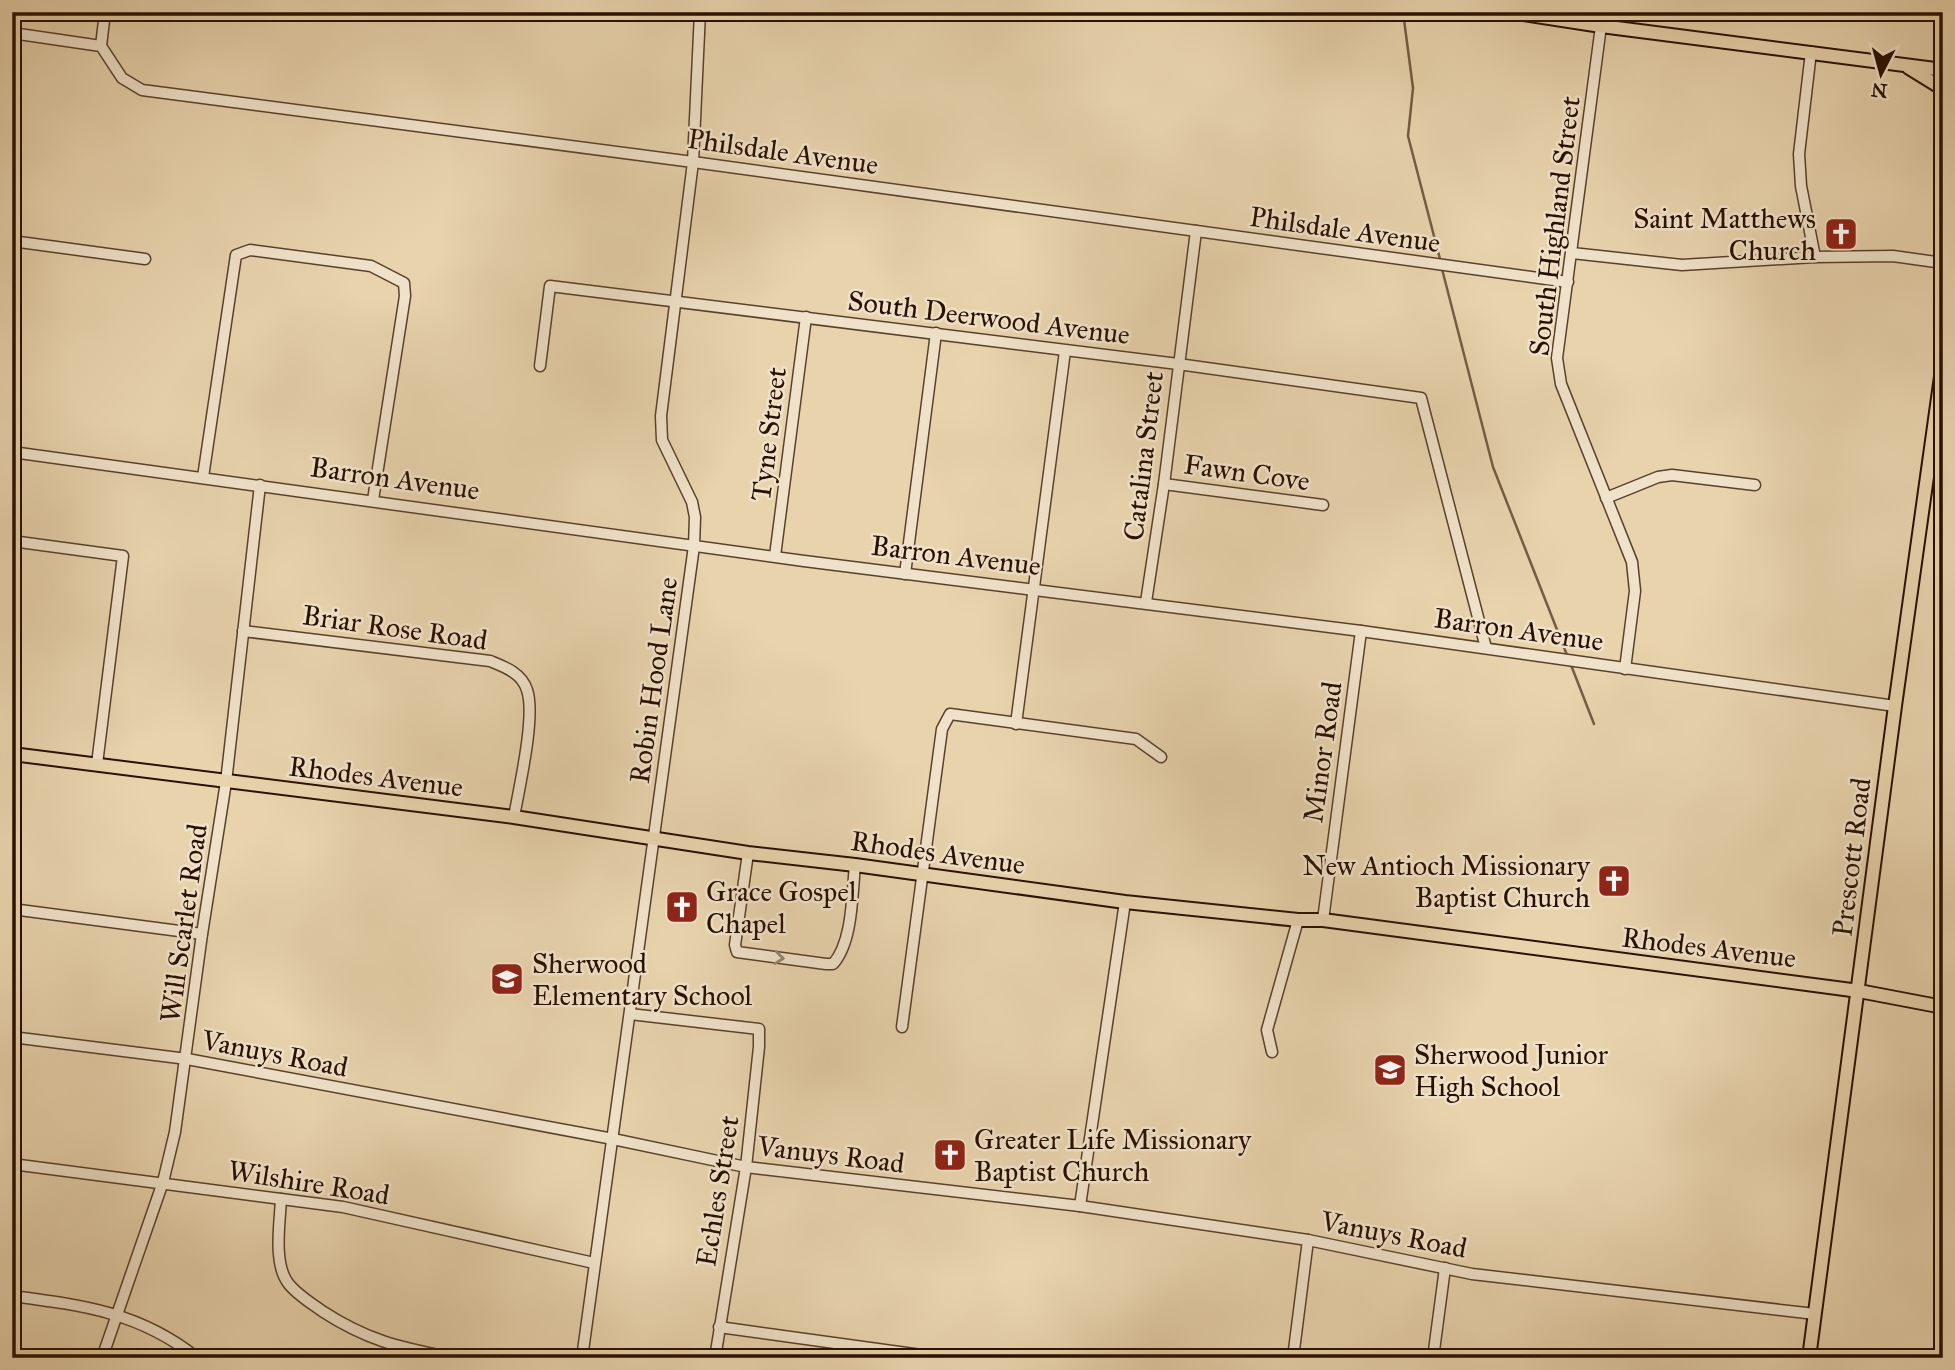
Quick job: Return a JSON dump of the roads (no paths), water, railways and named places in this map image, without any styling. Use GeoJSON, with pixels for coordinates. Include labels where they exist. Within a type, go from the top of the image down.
{"type":"FeatureCollection","features":[{"type":"Feature","properties":{"kind":"main road"},"geometry":{"type":"LineString","coordinates":[[1510,12],[1943,70]]}},
{"type":"Feature","properties":{"kind":"main road"},"geometry":{"type":"LineString","coordinates":[[1905,66],[1943,89]]}},
{"type":"Feature","properties":{"kind":"main road","name":"Prescott Road"},"geometry":{"type":"LineString","coordinates":[[1809,1358],[1943,362]]}},
{"type":"Feature","properties":{"kind":"main road","name":"Rhodes Avenue"},"geometry":{"type":"LineString","coordinates":[[12,754],[514,817],[748,853],[1125,902],[1298,920],[1322,920],[1858,991]]}},
{"type":"Feature","properties":{"kind":"main road"},"geometry":{"type":"LineString","coordinates":[[1858,991],[1943,1007]]}},
{"type":"Feature","properties":{"kind":"street"},"geometry":{"type":"LineString","coordinates":[[12,33],[101,46],[105,12]]}},
{"type":"Feature","properties":{"kind":"street","name":"Robin Hood Lane"},"geometry":{"type":"LineString","coordinates":[[582,1358],[694,546],[695,517],[692,502],[662,440],[661,416],[693,162],[700,12]]}},
{"type":"Feature","properties":{"kind":"street","name":"South Highland Street"},"geometry":{"type":"LineString","coordinates":[[1601,26],[1557,358],[1561,384],[1632,562],[1635,591],[1625,669]]}},
{"type":"Feature","properties":{"kind":"street","name":"Philsdale Avenue"},"geometry":{"type":"LineString","coordinates":[[101,46],[122,78],[142,90],[693,162],[1568,282]]}},
{"type":"Feature","properties":{"kind":"street"},"geometry":{"type":"LineString","coordinates":[[1811,52],[1799,154],[1801,186],[1815,257]]}},
{"type":"Feature","properties":{"kind":"street","name":"Catalina Street"},"geometry":{"type":"LineString","coordinates":[[1146,602],[1196,231]]}},
{"type":"Feature","properties":{"kind":"street"},"geometry":{"type":"LineString","coordinates":[[12,241],[145,259]]}},
{"type":"Feature","properties":{"kind":"street"},"geometry":{"type":"LineString","coordinates":[[203,477],[236,255],[250,250],[371,266],[404,283],[405,296],[373,500]]}},
{"type":"Feature","properties":{"kind":"street"},"geometry":{"type":"LineString","coordinates":[[1572,253],[1682,265],[1815,257],[1893,256],[1943,263]]}},
{"type":"Feature","properties":{"kind":"street","name":"South Deerwood Avenue"},"geometry":{"type":"LineString","coordinates":[[540,366],[550,286],[1178,364],[1421,398],[1486,648]]}},
{"type":"Feature","properties":{"kind":"street","name":"Tyne Street"},"geometry":{"type":"LineString","coordinates":[[775,556],[806,317]]}},
{"type":"Feature","properties":{"kind":"street"},"geometry":{"type":"LineString","coordinates":[[905,574],[936,333]]}},
{"type":"Feature","properties":{"kind":"street"},"geometry":{"type":"LineString","coordinates":[[1016,724],[1065,351]]}},
{"type":"Feature","properties":{"kind":"street","name":"Barron Avenue"},"geometry":{"type":"LineString","coordinates":[[12,452],[905,574],[1146,602],[1361,631],[1895,706]]}},
{"type":"Feature","properties":{"kind":"street"},"geometry":{"type":"LineString","coordinates":[[1606,498],[1658,477],[1672,475],[1755,485]]}},
{"type":"Feature","properties":{"kind":"street","name":"Fawn Cove"},"geometry":{"type":"LineString","coordinates":[[1164,484],[1323,505]]}},
{"type":"Feature","properties":{"kind":"street","name":"Will Scarlet Road"},"geometry":{"type":"LineString","coordinates":[[102,1358],[163,1182],[176,1132],[202,934],[226,782],[260,485]]}},
{"type":"Feature","properties":{"kind":"street"},"geometry":{"type":"LineString","coordinates":[[12,541],[123,556],[97,764]]}},
{"type":"Feature","properties":{"kind":"street","name":"Briar Rose Road"},"geometry":{"type":"LineString","coordinates":[[243,631],[490,661],[513,670],[527,690],[529,719],[514,817]]}},
{"type":"Feature","properties":{"kind":"street","name":"Minor Road"},"geometry":{"type":"LineString","coordinates":[[1322,920],[1361,631]]}},
{"type":"Feature","properties":{"kind":"street"},"geometry":{"type":"LineString","coordinates":[[902,1027],[942,729],[950,714],[1136,739],[1161,757]]}},
{"type":"Feature","properties":{"kind":"street"},"geometry":{"type":"LineString","coordinates":[[748,853],[735,945],[737,951],[831,964],[838,959],[849,926],[855,865]]}},
{"type":"Feature","properties":{"kind":"street"},"geometry":{"type":"LineString","coordinates":[[1080,1206],[1125,902]]}},
{"type":"Feature","properties":{"kind":"street"},"geometry":{"type":"LineString","coordinates":[[12,909],[202,934]]}},
{"type":"Feature","properties":{"kind":"street"},"geometry":{"type":"LineString","coordinates":[[1272,1052],[1267,1030],[1298,920]]}},
{"type":"Feature","properties":{"kind":"street","name":"Echles Street"},"geometry":{"type":"LineString","coordinates":[[630,1014],[759,1030],[760,1047],[746,1167],[715,1358]]}},
{"type":"Feature","properties":{"kind":"street","name":"Vanuys Road"},"geometry":{"type":"LineString","coordinates":[[12,1037],[187,1059],[613,1139],[746,1167],[1080,1206],[1308,1240],[1472,1273],[1815,1314]]}},
{"type":"Feature","properties":{"kind":"street","name":"Wilshire Road"},"geometry":{"type":"LineString","coordinates":[[12,1164],[343,1207],[594,1263]]}},
{"type":"Feature","properties":{"kind":"street"},"geometry":{"type":"LineString","coordinates":[[281,1199],[278,1250],[287,1282],[311,1303],[349,1328],[387,1344],[452,1358]]}},
{"type":"Feature","properties":{"kind":"street"},"geometry":{"type":"LineString","coordinates":[[1293,1358],[1308,1240]]}},
{"type":"Feature","properties":{"kind":"street"},"geometry":{"type":"LineString","coordinates":[[1433,1358],[1445,1268]]}},
{"type":"Feature","properties":{"kind":"street"},"geometry":{"type":"LineString","coordinates":[[12,1296],[86,1305],[118,1315],[159,1333],[197,1358]]}},
{"type":"Feature","properties":{"kind":"street"},"geometry":{"type":"LineString","coordinates":[[719,1327],[943,1358]]}},
{"type":"Feature","properties":{"kind":"waterway"},"geometry":{"type":"LineString","coordinates":[[1403,12],[1413,88],[1408,136],[1441,263]]}},
{"type":"Feature","properties":{"kind":"waterway"},"geometry":{"type":"LineString","coordinates":[[1442,269],[1493,467],[1567,655]]}},
{"type":"Feature","properties":{"kind":"waterway"},"geometry":{"type":"LineString","coordinates":[[1571,665],[1594,724]]}},
{"type":"Feature","properties":{"kind":"place","name":"Saint Matthews Church"},"geometry":{"type":"Point","coordinates":[1841,234]}},
{"type":"Feature","properties":{"kind":"place","name":"New Antioch Missionary Baptist Church"},"geometry":{"type":"Point","coordinates":[1614,881]}},
{"type":"Feature","properties":{"kind":"place","name":"Grace Gospel Chapel"},"geometry":{"type":"Point","coordinates":[682,907]}},
{"type":"Feature","properties":{"kind":"place","name":"Sherwood Elementary School"},"geometry":{"type":"Point","coordinates":[507,979]}},
{"type":"Feature","properties":{"kind":"place","name":"Sherwood Junior High School"},"geometry":{"type":"Point","coordinates":[1390,1070]}},
{"type":"Feature","properties":{"kind":"place","name":"Greater Life Missionary Baptist Church"},"geometry":{"type":"Point","coordinates":[950,1155]}}]}
